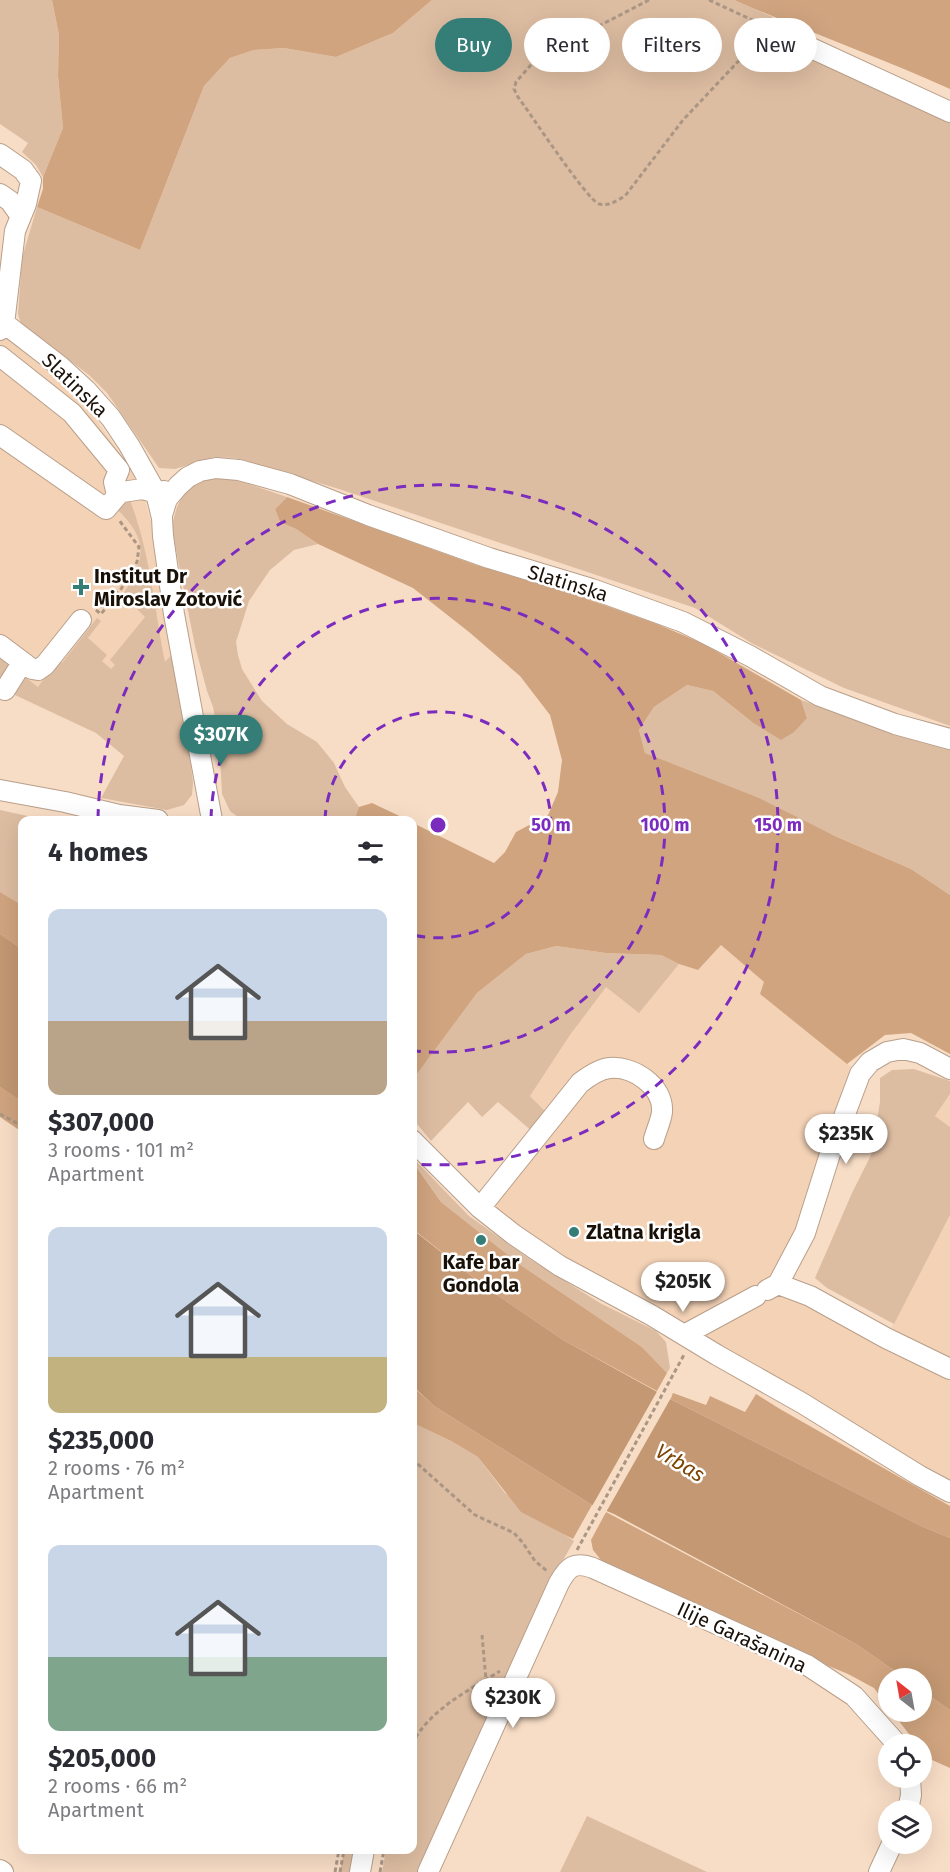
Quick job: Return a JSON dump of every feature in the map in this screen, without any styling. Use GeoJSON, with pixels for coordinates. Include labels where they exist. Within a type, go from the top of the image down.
{"type":"FeatureCollection","features":[{"type":"Feature","properties":{"kind":"street"},"geometry":{"type":"LineString","coordinates":[[817,51],[950,112]]}},
{"type":"Feature","properties":{"kind":"street"},"geometry":{"type":"LineString","coordinates":[[0,154],[23,170],[31,181],[26,204],[15,231],[1,325]]}},
{"type":"Feature","properties":{"kind":"street"},"geometry":{"type":"LineString","coordinates":[[0,194],[10,201],[20,215]]}},
{"type":"Feature","properties":{"kind":"street","name":"Slatinska"},"geometry":{"type":"LineString","coordinates":[[1,325],[61,367],[111,418],[147,475],[156,493],[162,515]]}},
{"type":"Feature","properties":{"kind":"street"},"geometry":{"type":"LineString","coordinates":[[0,356],[72,413],[119,470],[114,482],[112,500],[106,509],[0,435]]}},
{"type":"Feature","properties":{"kind":"street","name":"Slatinska"},"geometry":{"type":"LineString","coordinates":[[162,515],[167,499],[178,486],[188,477],[200,471],[216,468],[239,470],[290,484],[368,515],[489,558],[592,589],[683,622],[750,656],[820,696],[895,724],[950,739]]}},
{"type":"Feature","properties":{"kind":"street","name":"Slatinska"},"geometry":{"type":"LineString","coordinates":[[156,493],[178,486]]}},
{"type":"Feature","properties":{"kind":"street"},"geometry":{"type":"LineString","coordinates":[[112,500],[142,489],[156,493]]}},
{"type":"Feature","properties":{"kind":"street"},"geometry":{"type":"LineString","coordinates":[[162,515],[174,614],[211,816]]}},
{"type":"Feature","properties":{"kind":"street"},"geometry":{"type":"LineString","coordinates":[[0,645],[22,663],[38,670],[45,665],[81,620]]}},
{"type":"Feature","properties":{"kind":"street"},"geometry":{"type":"LineString","coordinates":[[5,690],[22,663]]}},
{"type":"Feature","properties":{"kind":"street"},"geometry":{"type":"LineString","coordinates":[[0,790],[66,802],[104,816]]}},
{"type":"Feature","properties":{"kind":"street"},"geometry":{"type":"LineString","coordinates":[[684,1335],[767,1290],[805,1233],[830,1154],[860,1074],[870,1062],[887,1052],[903,1049],[920,1053],[950,1069]]}},
{"type":"Feature","properties":{"kind":"street"},"geometry":{"type":"LineString","coordinates":[[480,1208],[580,1083],[595,1072],[610,1068],[635,1072],[653,1085],[661,1101],[662,1112],[654,1139]]}},
{"type":"Feature","properties":{"kind":"street"},"geometry":{"type":"LineString","coordinates":[[417,1145],[480,1208],[560,1266],[651,1314],[950,1492]]}},
{"type":"Feature","properties":{"kind":"street"},"geometry":{"type":"LineString","coordinates":[[767,1290],[810,1296],[886,1338],[950,1369]]}},
{"type":"Feature","properties":{"kind":"street","name":"Ilije Garašanina"},"geometry":{"type":"LineString","coordinates":[[563,1576],[576,1565],[588,1566],[807,1665],[854,1696],[888,1734]]}},
{"type":"Feature","properties":{"kind":"street"},"geometry":{"type":"LineString","coordinates":[[428,1872],[563,1576]]}},
{"type":"Feature","properties":{"kind":"street"},"geometry":{"type":"LineString","coordinates":[[360,1872],[363,1854]]}},
{"type":"Feature","properties":{"kind":"street"},"geometry":{"type":"LineString","coordinates":[[879,1872],[887,1854]]}},
{"type":"Feature","properties":{"kind":"path"},"geometry":{"type":"LineString","coordinates":[[649,0],[537,58],[516,82],[514,89],[571,172],[593,200],[599,204],[612,204],[625,196],[683,120],[747,52],[764,25],[709,0]]}},
{"type":"Feature","properties":{"kind":"path"},"geometry":{"type":"LineString","coordinates":[[81,620],[93,608],[101,614],[121,589],[137,562],[140,547],[123,524],[112,500]]}},
{"type":"Feature","properties":{"kind":"path"},"geometry":{"type":"LineString","coordinates":[[0,1114],[18,1124]]}},
{"type":"Feature","properties":{"kind":"path"},"geometry":{"type":"LineString","coordinates":[[580,1543],[676,1371]]}},
{"type":"Feature","properties":{"kind":"path"},"geometry":{"type":"LineString","coordinates":[[417,1463],[475,1515],[514,1533],[535,1561],[563,1576]]}},
{"type":"Feature","properties":{"kind":"path"},"geometry":{"type":"LineString","coordinates":[[482,1635],[486,1680]]}},
{"type":"Feature","properties":{"kind":"path"},"geometry":{"type":"LineString","coordinates":[[417,1735],[432,1718],[451,1702],[526,1656]]}},
{"type":"Feature","properties":{"kind":"path"},"geometry":{"type":"LineString","coordinates":[[337,1872],[339,1854]]}},
{"type":"Feature","properties":{"kind":"path"},"geometry":{"type":"LineString","coordinates":[[337,1872],[343,1854]]}},
{"type":"Feature","properties":{"kind":"path"},"geometry":{"type":"LineString","coordinates":[[380,1872],[383,1854]]}},
{"type":"Feature","properties":{"kind":"shaded area"},"geometry":{"type":"Polygon","coordinates":[[[0,0],[52,0],[59,35],[58,76],[63,128],[43,177],[36,165],[22,152],[28,143],[0,124],[0,0]]]}},
{"type":"Feature","properties":{"kind":"shaded area"},"geometry":{"type":"Polygon","coordinates":[[[52,0],[432,0],[393,33],[336,57],[284,48],[254,50],[230,58],[204,86],[140,250],[37,207],[43,189],[43,177],[63,128],[58,76],[59,35],[52,0]]]}},
{"type":"Feature","properties":{"kind":"shaded area"},"geometry":{"type":"Polygon","coordinates":[[[432,0],[734,0],[773,17],[734,18],[734,72],[817,72],[817,60],[950,122],[950,726],[844,688],[753,644],[695,608],[339,489],[235,458],[214,457],[175,469],[159,468],[107,393],[89,375],[21,324],[18,314],[22,258],[37,207],[140,250],[204,86],[230,58],[254,50],[284,48],[336,57],[393,33],[432,0]]]}},
{"type":"Feature","properties":{"kind":"shaded area"},"geometry":{"type":"Polygon","coordinates":[[[734,0],[950,0],[950,89],[817,34],[817,18],[778,18],[734,0]]]}},
{"type":"Feature","properties":{"kind":"shaded area","name":"Institut Dr Miroslav Zotović"},"geometry":{"type":"Polygon","coordinates":[[[0,334],[78,395],[130,467],[146,504],[151,523],[175,651],[103,738],[0,657],[0,334]]]}},
{"type":"Feature","properties":{"kind":"shaded area"},"geometry":{"type":"Polygon","coordinates":[[[218,477],[243,482],[287,497],[275,509],[280,522],[296,529],[318,544],[294,550],[270,570],[249,601],[236,642],[242,669],[262,701],[287,724],[317,742],[334,763],[345,787],[359,807],[356,816],[237,816],[230,811],[222,794],[219,737],[213,707],[195,646],[172,530],[176,509],[185,494],[199,483],[218,477]]]}},
{"type":"Feature","properties":{"kind":"shaded area"},"geometry":{"type":"Polygon","coordinates":[[[287,497],[476,565],[584,598],[657,624],[704,644],[801,700],[807,718],[794,732],[781,740],[752,722],[713,691],[687,685],[654,707],[639,730],[645,753],[759,798],[835,836],[911,869],[950,895],[950,1054],[911,1033],[885,1035],[847,1064],[760,994],[764,982],[721,945],[698,970],[661,955],[606,953],[556,946],[526,954],[477,993],[417,1074],[417,825],[494,863],[505,852],[516,832],[548,815],[558,792],[562,760],[550,715],[520,676],[413,588],[318,544],[296,529],[280,522],[275,509],[287,497]]]}},
{"type":"Feature","properties":{"kind":"shaded area"},"geometry":{"type":"Polygon","coordinates":[[[129,498],[147,558],[165,662],[175,651],[189,749],[192,795],[184,805],[167,810],[101,798],[124,756],[96,733],[0,688],[0,657],[38,687],[57,660],[62,663],[97,618],[101,621],[88,638],[107,655],[102,661],[111,669],[115,665],[110,660],[145,617],[123,595],[136,571],[141,551],[135,531],[117,509],[129,498]]]}},
{"type":"Feature","properties":{"kind":"shaded area"},"geometry":{"type":"Polygon","coordinates":[[[687,685],[713,691],[752,722],[807,718],[801,700],[950,749],[950,895],[911,869],[645,753],[639,730],[654,707],[687,685]]]}},
{"type":"Feature","properties":{"kind":"shaded area"},"geometry":{"type":"Polygon","coordinates":[[[372,803],[400,816],[356,816],[359,807],[372,803]]]}},
{"type":"Feature","properties":{"kind":"shaded area"},"geometry":{"type":"Polygon","coordinates":[[[0,810],[28,816],[18,816],[18,903],[0,892],[0,810]]]}},
{"type":"Feature","properties":{"kind":"shaded area"},"geometry":{"type":"Polygon","coordinates":[[[0,892],[18,903],[18,946],[0,934],[0,892]]]}},
{"type":"Feature","properties":{"kind":"shaded area"},"geometry":{"type":"Polygon","coordinates":[[[721,945],[765,983],[761,994],[860,1074],[778,1284],[886,1338],[950,1215],[950,1489],[672,1327],[480,1208],[553,1118],[530,1096],[606,986],[639,1012],[679,964],[698,970],[721,945]]]}},
{"type":"Feature","properties":{"kind":"shaded area"},"geometry":{"type":"Polygon","coordinates":[[[556,946],[606,953],[661,955],[679,964],[639,1013],[606,987],[570,1035],[530,1096],[548,1114],[534,1133],[498,1102],[482,1117],[468,1102],[431,1141],[417,1124],[417,1072],[477,993],[526,954],[556,946]]]}},
{"type":"Feature","properties":{"kind":"shaded area"},"geometry":{"type":"Polygon","coordinates":[[[914,1069],[950,1081],[950,1094],[935,1116],[950,1127],[950,1215],[894,1324],[827,1288],[815,1278],[871,1155],[880,1102],[880,1078],[892,1070],[914,1069]]]}},
{"type":"Feature","properties":{"kind":"shaded area"},"geometry":{"type":"Polygon","coordinates":[[[0,1087],[18,1099],[18,1129],[0,1117],[0,1087]]]}},
{"type":"Feature","properties":{"kind":"shaded area"},"geometry":{"type":"Polygon","coordinates":[[[950,1094],[950,1127],[935,1116],[950,1094]]]}},
{"type":"Feature","properties":{"kind":"shaded area"},"geometry":{"type":"Polygon","coordinates":[[[417,1162],[469,1216],[528,1258],[600,1303],[656,1331],[666,1342],[670,1368],[667,1373],[642,1347],[522,1266],[441,1202],[417,1167],[417,1162]]]}},
{"type":"Feature","properties":{"kind":"shaded area"},"geometry":{"type":"Polygon","coordinates":[[[417,1168],[441,1202],[522,1266],[642,1347],[667,1373],[657,1391],[563,1340],[484,1286],[417,1232],[417,1168]]]}},
{"type":"Feature","properties":{"kind":"shaded area"},"geometry":{"type":"Polygon","coordinates":[[[417,1391],[434,1406],[592,1505],[573,1539],[521,1512],[478,1457],[417,1425],[417,1391]]]}},
{"type":"Feature","properties":{"kind":"shaded area"},"geometry":{"type":"Polygon","coordinates":[[[673,1393],[706,1405],[710,1396],[745,1412],[756,1394],[950,1506],[950,1538],[921,1526],[670,1399],[673,1393]]]}},
{"type":"Feature","properties":{"kind":"shaded area"},"geometry":{"type":"Polygon","coordinates":[[[417,1425],[478,1457],[505,1493],[574,1541],[562,1562],[422,1872],[382,1872],[385,1854],[417,1854],[417,1425]]]}},
{"type":"Feature","properties":{"kind":"shaded area"},"geometry":{"type":"Polygon","coordinates":[[[606,1512],[856,1644],[891,1668],[878,1668],[878,1693],[874,1688],[848,1674],[605,1565],[593,1550],[591,1540],[606,1512]]]}},
{"type":"Feature","properties":{"kind":"shaded area"},"geometry":{"type":"Polygon","coordinates":[[[932,1698],[950,1710],[950,1768],[932,1760],[932,1734],[909,1734],[900,1722],[932,1722],[932,1698]]]}},
{"type":"Feature","properties":{"kind":"shaded area"},"geometry":{"type":"Polygon","coordinates":[[[587,1816],[707,1872],[560,1872],[587,1816]]]}},
{"type":"Feature","properties":{"kind":"shaded area"},"geometry":{"type":"Polygon","coordinates":[[[343,1854],[353,1854],[350,1872],[340,1872],[343,1854]]]}},
{"type":"Feature","properties":{"kind":"water"},"geometry":{"type":"Polygon","coordinates":[[[0,934],[18,946],[18,1099],[0,1087],[0,934]]]}},
{"type":"Feature","properties":{"kind":"water","name":"Vrbas"},"geometry":{"type":"Polygon","coordinates":[[[417,1233],[484,1286],[563,1340],[670,1399],[921,1526],[950,1538],[950,1710],[932,1698],[932,1668],[891,1668],[856,1644],[614,1514],[592,1505],[434,1406],[417,1390],[417,1233]]]}},
{"type":"Feature","properties":{"kind":"pier"},"geometry":{"type":"Polygon","coordinates":[[[659,1388],[672,1396],[605,1514],[591,1508],[659,1388]]]}},
{"type":"Feature","properties":{"kind":"place","name":"Institut Dr Miroslav Zotović"},"geometry":{"type":"Point","coordinates":[81,587]}},
{"type":"Feature","properties":{"kind":"place","name":"Zlatna krigla"},"geometry":{"type":"Point","coordinates":[574,1232]}},
{"type":"Feature","properties":{"kind":"place","name":"Kafe bar Gondola"},"geometry":{"type":"Point","coordinates":[481,1240]}}]}
